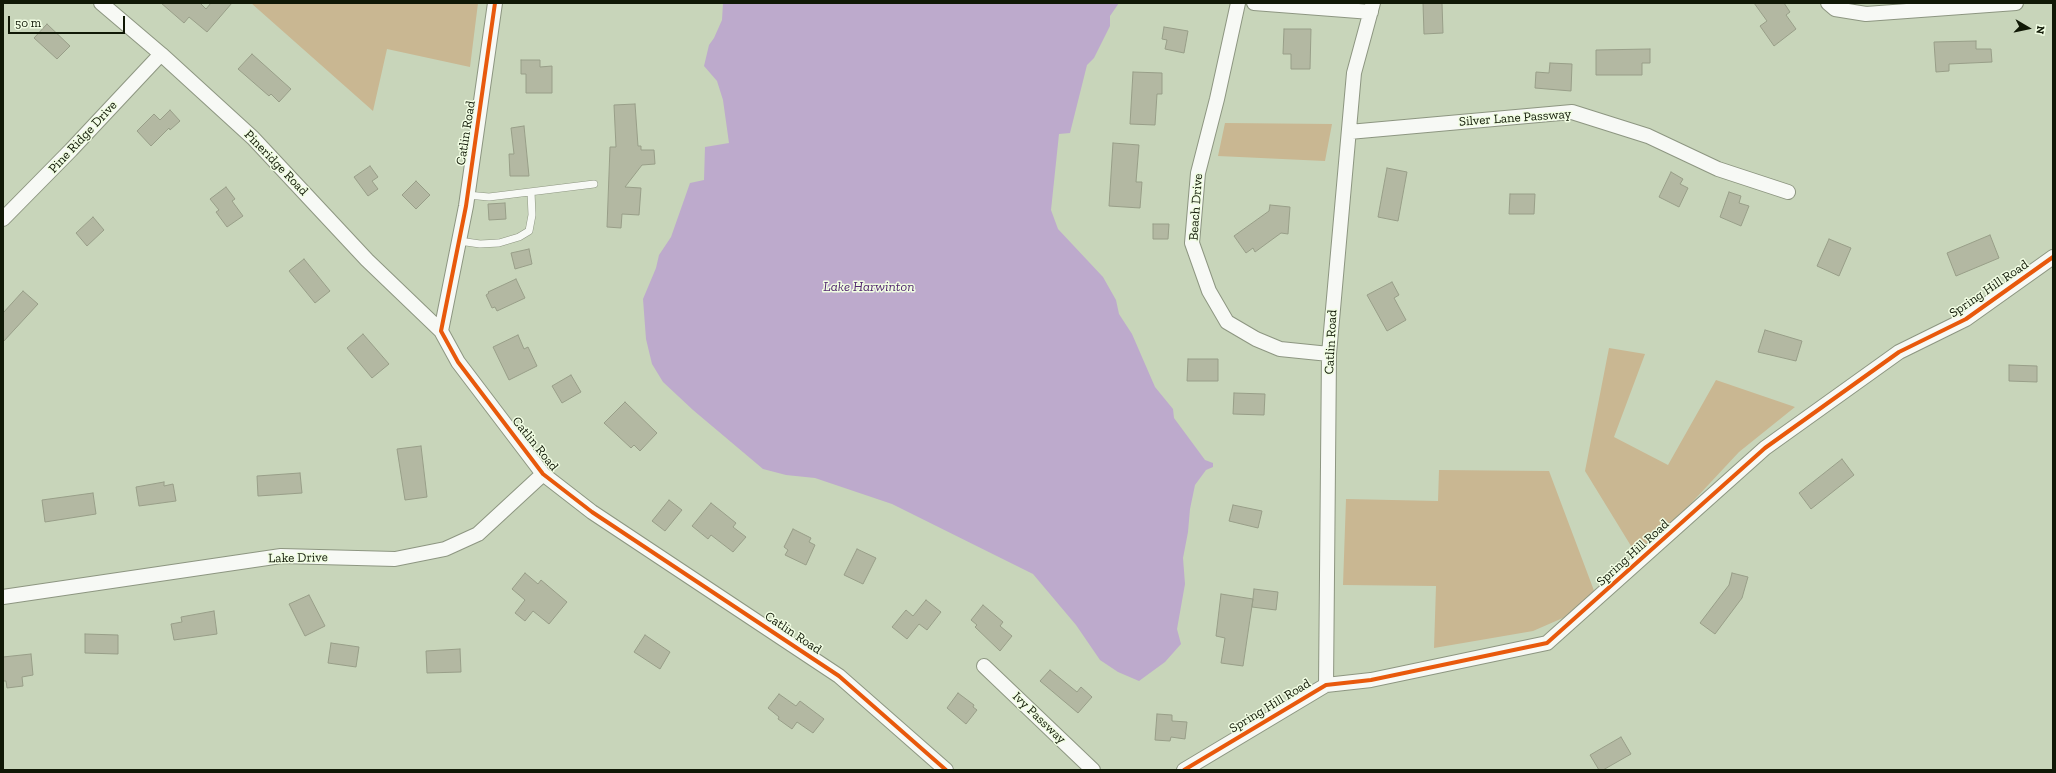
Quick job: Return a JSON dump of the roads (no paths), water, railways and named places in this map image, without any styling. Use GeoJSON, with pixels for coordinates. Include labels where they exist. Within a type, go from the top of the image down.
{"type":"FeatureCollection","features":[{"type":"Feature","properties":{"kind":"street","name":"Pineridge Road"},"geometry":{"type":"LineString","coordinates":[[101,3],[161,54],[253,138],[367,260],[441,331]]}},
{"type":"Feature","properties":{"kind":"street","name":"Catlin Road"},"geometry":{"type":"LineString","coordinates":[[495,3],[459,241],[441,331],[458,362],[543,474],[592,512],[839,676],[946,770]]}},
{"type":"Feature","properties":{"kind":"street","name":"Beach Drive"},"geometry":{"type":"LineString","coordinates":[[1238,3],[1217,99],[1198,173],[1192,243],[1209,291],[1227,322],[1256,339],[1280,349],[1329,354]]}},
{"type":"Feature","properties":{"kind":"street"},"geometry":{"type":"LineString","coordinates":[[1254,3],[1372,8]]}},
{"type":"Feature","properties":{"kind":"street"},"geometry":{"type":"LineString","coordinates":[[1828,3],[1835,9],[1866,14],[2016,3]]}},
{"type":"Feature","properties":{"kind":"street","name":"Catlin Road"},"geometry":{"type":"LineString","coordinates":[[1326,684],[1329,354],[1354,73],[1372,8]]}},
{"type":"Feature","properties":{"kind":"street","name":"Pine Ridge Drive"},"geometry":{"type":"LineString","coordinates":[[3,219],[72,150],[161,54]]}},
{"type":"Feature","properties":{"kind":"street","name":"Silver Lane Passway"},"geometry":{"type":"LineString","coordinates":[[1349,132],[1572,112],[1648,136],[1718,169],[1788,192]]}},
{"type":"Feature","properties":{"kind":"street","name":"Spring Hill Road"},"geometry":{"type":"LineString","coordinates":[[1184,770],[1326,684],[1371,680],[1548,643],[1765,448],[1899,352],[1966,320],[2053,257]]}},
{"type":"Feature","properties":{"kind":"street","name":"Lake Drive"},"geometry":{"type":"LineString","coordinates":[[3,597],[280,556],[395,559],[445,549],[478,534],[543,474]]}},
{"type":"Feature","properties":{"kind":"street","name":"Ivy Passway"},"geometry":{"type":"LineString","coordinates":[[984,666],[1093,770]]}},
{"type":"Feature","properties":{"kind":"lane"},"geometry":{"type":"LineString","coordinates":[[466,194],[489,197],[594,184]]}},
{"type":"Feature","properties":{"kind":"lane"},"geometry":{"type":"LineString","coordinates":[[459,241],[480,244],[499,243],[519,237],[529,230],[532,215],[531,192]]}},
{"type":"Feature","properties":{"kind":"water","name":"Lake Harwinton"},"geometry":{"type":"Polygon","coordinates":[[[723,3],[1119,3],[1110,16],[1110,26],[1094,58],[1087,65],[1070,133],[1059,134],[1051,210],[1058,229],[1103,277],[1116,300],[1119,314],[1132,334],[1155,387],[1173,409],[1174,418],[1205,460],[1213,463],[1213,467],[1206,470],[1195,485],[1190,509],[1188,532],[1183,558],[1185,584],[1177,629],[1181,644],[1165,662],[1139,681],[1118,672],[1100,660],[1076,625],[1033,574],[892,504],[815,478],[786,475],[763,469],[693,410],[663,382],[652,364],[646,339],[643,299],[656,268],[659,255],[671,237],[690,183],[704,180],[705,147],[729,143],[723,100],[717,81],[704,66],[709,45],[714,38],[722,20],[723,3]]]}}]}
